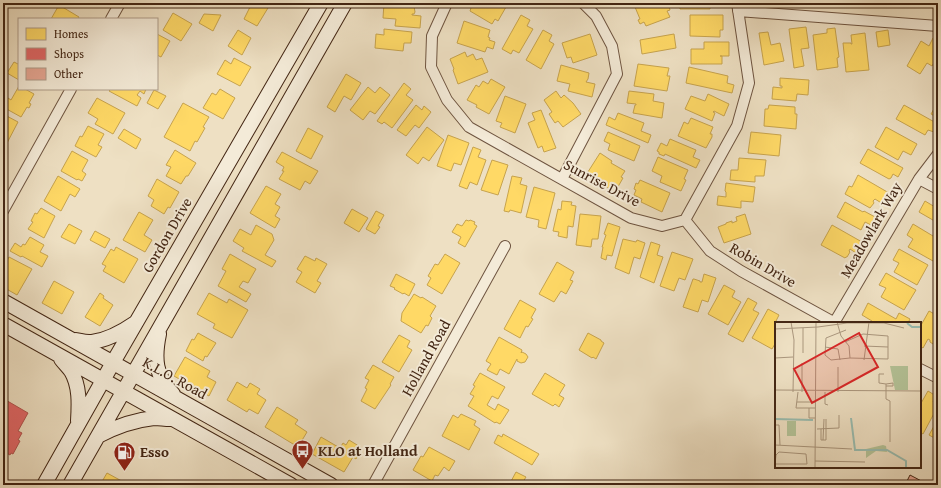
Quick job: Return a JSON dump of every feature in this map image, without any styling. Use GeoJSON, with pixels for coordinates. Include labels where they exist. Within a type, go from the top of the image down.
{"type":"FeatureCollection","features":[{"type":"Feature","properties":{"kind":"main road","name":"Gordon Drive"},"geometry":{"type":"LineString","coordinates":[[44,485],[103,380],[322,3]]}},
{"type":"Feature","properties":{"kind":"main road"},"geometry":{"type":"LineString","coordinates":[[70,485],[345,3]]}},
{"type":"Feature","properties":{"kind":"main road","name":"K.L.O. Road"},"geometry":{"type":"LineString","coordinates":[[3,301],[331,485]]}},
{"type":"Feature","properties":{"kind":"main road"},"geometry":{"type":"LineString","coordinates":[[72,340],[91,342],[121,332],[137,322]]}},
{"type":"Feature","properties":{"kind":"main road"},"geometry":{"type":"LineString","coordinates":[[3,324],[291,485]]}},
{"type":"Feature","properties":{"kind":"main road"},"geometry":{"type":"LineString","coordinates":[[161,324],[156,347],[156,360],[160,374],[166,386],[181,401]]}},
{"type":"Feature","properties":{"kind":"main road"},"geometry":{"type":"LineString","coordinates":[[58,355],[71,371],[76,382],[79,402],[78,425]]}},
{"type":"Feature","properties":{"kind":"main road"},"geometry":{"type":"LineString","coordinates":[[98,436],[114,428],[154,418],[172,419]]}},
{"type":"Feature","properties":{"kind":"street"},"geometry":{"type":"LineString","coordinates":[[112,18],[120,3]]}},
{"type":"Feature","properties":{"kind":"street","name":"Sunrise Drive"},"geometry":{"type":"LineString","coordinates":[[447,3],[432,36],[431,67],[447,100],[469,127],[631,218],[662,226],[685,220]]}},
{"type":"Feature","properties":{"kind":"street"},"geometry":{"type":"LineString","coordinates":[[562,180],[617,74],[612,46],[596,16],[583,3]]}},
{"type":"Feature","properties":{"kind":"street"},"geometry":{"type":"LineString","coordinates":[[685,220],[737,126],[750,83],[737,7],[938,26]]}},
{"type":"Feature","properties":{"kind":"street"},"geometry":{"type":"LineString","coordinates":[[3,211],[71,90]]}},
{"type":"Feature","properties":{"kind":"street","name":"Meadowlark Way"},"geometry":{"type":"LineString","coordinates":[[835,322],[919,179],[938,154]]}},
{"type":"Feature","properties":{"kind":"street"},"geometry":{"type":"LineString","coordinates":[[919,179],[938,189]]}},
{"type":"Feature","properties":{"kind":"street","name":"Robin Drive"},"geometry":{"type":"LineString","coordinates":[[685,220],[710,251],[741,271],[832,322]]}},
{"type":"Feature","properties":{"kind":"street","name":"Holland Road"},"geometry":{"type":"LineString","coordinates":[[372,485],[505,246]]}},
{"type":"Feature","properties":{"kind":"street"},"geometry":{"type":"LineString","coordinates":[[921,370],[938,378]]}},
{"type":"Feature","properties":{"kind":"building: Homes"},"geometry":{"type":"Polygon","coordinates":[[[199,3],[199,5],[175,4],[199,3]]]}},
{"type":"Feature","properties":{"kind":"building: Homes"},"geometry":{"type":"Polygon","coordinates":[[[252,3],[271,3],[257,26],[244,19],[252,3]]]}},
{"type":"Feature","properties":{"kind":"building: Homes"},"geometry":{"type":"Polygon","coordinates":[[[384,3],[414,6],[415,12],[412,15],[421,16],[420,28],[395,26],[396,19],[383,18],[384,3]]]}},
{"type":"Feature","properties":{"kind":"building: Homes"},"geometry":{"type":"Polygon","coordinates":[[[469,3],[500,3],[506,7],[498,21],[495,19],[492,24],[470,11],[471,8],[467,5],[469,3]]]}},
{"type":"Feature","properties":{"kind":"building: Homes"},"geometry":{"type":"Polygon","coordinates":[[[645,3],[658,3],[659,5],[668,3],[670,10],[667,11],[670,17],[646,26],[644,22],[640,24],[638,20],[640,19],[635,7],[645,3]]]}},
{"type":"Feature","properties":{"kind":"building: Homes"},"geometry":{"type":"Polygon","coordinates":[[[680,3],[715,3],[715,5],[710,5],[710,9],[680,9],[680,3]]]}},
{"type":"Feature","properties":{"kind":"building: Homes"},"geometry":{"type":"Polygon","coordinates":[[[59,5],[79,17],[78,18],[52,18],[59,5]]]}},
{"type":"Feature","properties":{"kind":"building: Homes"},"geometry":{"type":"Polygon","coordinates":[[[173,13],[192,24],[181,41],[163,30],[173,13]]]}},
{"type":"Feature","properties":{"kind":"building: Homes"},"geometry":{"type":"Polygon","coordinates":[[[204,14],[221,15],[213,31],[199,23],[204,14]]]}},
{"type":"Feature","properties":{"kind":"building: Homes"},"geometry":{"type":"Polygon","coordinates":[[[521,15],[530,20],[527,26],[533,29],[519,53],[513,50],[511,54],[502,49],[521,15]]]}},
{"type":"Feature","properties":{"kind":"building: Homes"},"geometry":{"type":"Polygon","coordinates":[[[690,15],[723,15],[723,30],[720,30],[720,37],[690,36],[690,15]]]}},
{"type":"Feature","properties":{"kind":"building: Homes"},"geometry":{"type":"Polygon","coordinates":[[[464,21],[490,30],[488,37],[490,38],[489,40],[495,42],[493,49],[487,47],[485,52],[457,43],[464,21]]]}},
{"type":"Feature","properties":{"kind":"building: Homes"},"geometry":{"type":"Polygon","coordinates":[[[806,27],[809,48],[801,49],[804,66],[794,68],[789,29],[806,27]]]}},
{"type":"Feature","properties":{"kind":"building: Homes"},"geometry":{"type":"Polygon","coordinates":[[[835,28],[839,57],[837,58],[838,67],[817,70],[813,35],[827,33],[827,29],[835,28]]]}},
{"type":"Feature","properties":{"kind":"building: Homes"},"geometry":{"type":"Polygon","coordinates":[[[384,29],[412,32],[411,43],[404,43],[403,51],[375,48],[376,34],[384,35],[384,29]]]}},
{"type":"Feature","properties":{"kind":"building: Homes"},"geometry":{"type":"Polygon","coordinates":[[[238,30],[251,38],[242,55],[228,46],[238,30]]]}},
{"type":"Feature","properties":{"kind":"building: Homes"},"geometry":{"type":"Polygon","coordinates":[[[543,30],[552,35],[549,41],[554,44],[541,69],[526,60],[543,30]]]}},
{"type":"Feature","properties":{"kind":"building: Homes"},"geometry":{"type":"Polygon","coordinates":[[[888,30],[890,45],[878,47],[876,32],[888,30]]]}},
{"type":"Feature","properties":{"kind":"building: Homes"},"geometry":{"type":"Polygon","coordinates":[[[768,32],[771,45],[780,43],[784,61],[764,65],[759,33],[768,32]]]}},
{"type":"Feature","properties":{"kind":"building: Homes"},"geometry":{"type":"Polygon","coordinates":[[[865,33],[869,70],[846,72],[843,43],[852,44],[851,35],[865,33]]]}},
{"type":"Feature","properties":{"kind":"building: Homes"},"geometry":{"type":"Polygon","coordinates":[[[590,34],[597,55],[573,63],[571,57],[567,58],[562,43],[590,34]]]}},
{"type":"Feature","properties":{"kind":"building: Homes"},"geometry":{"type":"Polygon","coordinates":[[[674,34],[676,48],[642,54],[640,40],[674,34]]]}},
{"type":"Feature","properties":{"kind":"building: Homes"},"geometry":{"type":"Polygon","coordinates":[[[158,35],[170,41],[161,57],[158,56],[158,35]]]}},
{"type":"Feature","properties":{"kind":"building: Homes"},"geometry":{"type":"Polygon","coordinates":[[[933,38],[938,40],[938,56],[932,66],[927,63],[920,74],[907,66],[921,41],[929,46],[933,38]]]}},
{"type":"Feature","properties":{"kind":"building: Homes"},"geometry":{"type":"Polygon","coordinates":[[[704,42],[729,42],[729,56],[722,56],[722,64],[691,64],[691,49],[704,49],[704,42]]]}},
{"type":"Feature","properties":{"kind":"building: Homes"},"geometry":{"type":"Polygon","coordinates":[[[465,52],[467,57],[473,54],[476,60],[482,58],[488,72],[458,84],[450,59],[465,52]]]}},
{"type":"Feature","properties":{"kind":"building: Homes"},"geometry":{"type":"Polygon","coordinates":[[[234,58],[251,67],[240,86],[217,74],[225,60],[231,64],[234,58]]]}},
{"type":"Feature","properties":{"kind":"building: Homes"},"geometry":{"type":"Polygon","coordinates":[[[14,62],[18,64],[18,79],[7,73],[14,62]]]}},
{"type":"Feature","properties":{"kind":"building: Homes"},"geometry":{"type":"Polygon","coordinates":[[[638,64],[669,68],[667,76],[670,76],[667,91],[634,86],[638,64]]]}},
{"type":"Feature","properties":{"kind":"building: Homes"},"geometry":{"type":"Polygon","coordinates":[[[561,65],[589,73],[586,82],[595,84],[592,97],[568,91],[570,84],[557,81],[561,65]]]}},
{"type":"Feature","properties":{"kind":"building: Homes"},"geometry":{"type":"Polygon","coordinates":[[[689,67],[728,76],[727,83],[734,85],[732,93],[686,83],[689,67]]]}},
{"type":"Feature","properties":{"kind":"building: Homes"},"geometry":{"type":"Polygon","coordinates":[[[346,74],[361,83],[351,100],[344,96],[335,112],[327,107],[346,74]]]}},
{"type":"Feature","properties":{"kind":"building: Homes"},"geometry":{"type":"Polygon","coordinates":[[[780,78],[809,80],[808,95],[797,94],[796,101],[772,99],[773,87],[782,88],[782,86],[780,86],[780,78]]]}},
{"type":"Feature","properties":{"kind":"building: Homes"},"geometry":{"type":"Polygon","coordinates":[[[491,79],[505,87],[489,114],[467,100],[476,85],[479,87],[483,81],[488,84],[491,79]]]}},
{"type":"Feature","properties":{"kind":"building: Homes"},"geometry":{"type":"Polygon","coordinates":[[[404,83],[411,89],[406,95],[413,100],[392,128],[384,122],[382,124],[377,121],[404,83]]]}},
{"type":"Feature","properties":{"kind":"building: Homes"},"geometry":{"type":"Polygon","coordinates":[[[368,87],[375,93],[380,87],[390,95],[375,114],[370,111],[363,120],[350,110],[368,87]]]}},
{"type":"Feature","properties":{"kind":"building: Homes"},"geometry":{"type":"Polygon","coordinates":[[[18,88],[18,90],[27,90],[34,94],[29,103],[31,104],[29,108],[27,107],[21,117],[3,107],[8,98],[11,100],[18,88]]]}},
{"type":"Feature","properties":{"kind":"building: Homes"},"geometry":{"type":"Polygon","coordinates":[[[220,89],[235,98],[223,119],[203,108],[212,93],[216,95],[220,89]]]}},
{"type":"Feature","properties":{"kind":"building: Homes"},"geometry":{"type":"Polygon","coordinates":[[[146,90],[144,94],[140,91],[137,95],[141,98],[137,106],[109,91],[146,90]]]}},
{"type":"Feature","properties":{"kind":"building: Homes"},"geometry":{"type":"Polygon","coordinates":[[[154,90],[166,96],[158,109],[147,103],[154,90]]]}},
{"type":"Feature","properties":{"kind":"building: Homes"},"geometry":{"type":"Polygon","coordinates":[[[556,91],[561,98],[564,95],[573,103],[581,114],[563,127],[558,121],[555,123],[549,114],[552,112],[544,100],[556,91]]]}},
{"type":"Feature","properties":{"kind":"building: Homes"},"geometry":{"type":"Polygon","coordinates":[[[629,91],[654,94],[653,101],[664,103],[662,118],[633,113],[636,104],[627,103],[629,91]]]}},
{"type":"Feature","properties":{"kind":"building: Homes"},"geometry":{"type":"Polygon","coordinates":[[[708,94],[729,104],[724,116],[714,111],[713,112],[715,113],[712,121],[685,109],[691,96],[705,101],[708,94]]]}},
{"type":"Feature","properties":{"kind":"building: Homes"},"geometry":{"type":"Polygon","coordinates":[[[505,96],[526,104],[515,133],[500,127],[502,123],[496,121],[505,96]]]}},
{"type":"Feature","properties":{"kind":"building: Homes"},"geometry":{"type":"Polygon","coordinates":[[[97,98],[125,113],[113,134],[95,124],[98,119],[88,113],[97,98]]]}},
{"type":"Feature","properties":{"kind":"building: Homes"},"geometry":{"type":"Polygon","coordinates":[[[938,102],[938,118],[931,114],[938,102]]]}},
{"type":"Feature","properties":{"kind":"building: Homes"},"geometry":{"type":"Polygon","coordinates":[[[183,103],[209,117],[203,127],[205,128],[197,142],[195,141],[190,151],[164,137],[183,103]]]}},
{"type":"Feature","properties":{"kind":"building: Homes"},"geometry":{"type":"Polygon","coordinates":[[[416,105],[422,110],[424,106],[431,112],[419,128],[415,125],[406,136],[397,130],[416,105]]]}},
{"type":"Feature","properties":{"kind":"building: Homes"},"geometry":{"type":"Polygon","coordinates":[[[769,105],[795,107],[795,114],[797,114],[796,129],[764,126],[765,109],[768,109],[769,105]]]}},
{"type":"Feature","properties":{"kind":"building: Homes"},"geometry":{"type":"Polygon","coordinates":[[[904,105],[938,124],[934,132],[928,130],[925,135],[896,119],[904,105]]]}},
{"type":"Feature","properties":{"kind":"building: Homes"},"geometry":{"type":"Polygon","coordinates":[[[541,110],[556,148],[544,152],[542,146],[538,148],[528,123],[535,120],[532,113],[541,110]]]}},
{"type":"Feature","properties":{"kind":"building: Homes"},"geometry":{"type":"Polygon","coordinates":[[[618,113],[644,123],[641,131],[651,135],[648,143],[606,125],[609,117],[615,120],[618,113]]]}},
{"type":"Feature","properties":{"kind":"building: Homes"},"geometry":{"type":"Polygon","coordinates":[[[3,114],[18,122],[6,145],[3,144],[3,114]]]}},
{"type":"Feature","properties":{"kind":"building: Homes"},"geometry":{"type":"Polygon","coordinates":[[[691,118],[713,127],[710,134],[712,134],[712,137],[706,148],[678,136],[684,122],[688,124],[691,118]]]}},
{"type":"Feature","properties":{"kind":"building: Homes"},"geometry":{"type":"Polygon","coordinates":[[[88,126],[104,134],[98,145],[102,147],[96,157],[75,146],[80,136],[82,137],[88,126]]]}},
{"type":"Feature","properties":{"kind":"building: Homes"},"geometry":{"type":"Polygon","coordinates":[[[427,127],[444,140],[429,161],[423,157],[418,164],[406,155],[427,127]]]}},
{"type":"Feature","properties":{"kind":"building: Homes"},"geometry":{"type":"Polygon","coordinates":[[[886,127],[917,144],[911,155],[903,151],[898,160],[875,147],[886,127]]]}},
{"type":"Feature","properties":{"kind":"building: Homes"},"geometry":{"type":"Polygon","coordinates":[[[308,128],[323,136],[311,159],[296,151],[308,128]]]}},
{"type":"Feature","properties":{"kind":"building: Homes"},"geometry":{"type":"Polygon","coordinates":[[[124,129],[141,139],[136,149],[118,138],[124,129]]]}},
{"type":"Feature","properties":{"kind":"building: Homes"},"geometry":{"type":"Polygon","coordinates":[[[608,132],[640,146],[634,161],[608,150],[610,144],[604,141],[608,132]]]}},
{"type":"Feature","properties":{"kind":"building: Homes"},"geometry":{"type":"Polygon","coordinates":[[[751,132],[781,135],[779,156],[748,153],[751,132]]]}},
{"type":"Feature","properties":{"kind":"building: Homes"},"geometry":{"type":"Polygon","coordinates":[[[448,135],[469,143],[461,165],[454,163],[451,171],[437,166],[448,135]]]}},
{"type":"Feature","properties":{"kind":"building: Homes"},"geometry":{"type":"Polygon","coordinates":[[[670,139],[696,150],[693,157],[700,160],[696,168],[665,154],[664,156],[659,154],[657,151],[661,143],[667,146],[670,139]]]}},
{"type":"Feature","properties":{"kind":"building: Homes"},"geometry":{"type":"Polygon","coordinates":[[[473,147],[481,150],[478,157],[486,160],[477,185],[470,182],[467,189],[459,186],[473,147]]]}},
{"type":"Feature","properties":{"kind":"building: Homes"},"geometry":{"type":"Polygon","coordinates":[[[868,149],[903,168],[898,177],[893,174],[889,179],[860,163],[868,149]]]}},
{"type":"Feature","properties":{"kind":"building: Homes"},"geometry":{"type":"Polygon","coordinates":[[[175,150],[196,163],[181,184],[166,176],[171,167],[166,165],[175,150]]]}},
{"type":"Feature","properties":{"kind":"building: Homes"},"geometry":{"type":"Polygon","coordinates":[[[72,151],[88,160],[82,171],[86,174],[82,181],[77,180],[61,171],[72,151]]]}},
{"type":"Feature","properties":{"kind":"building: Homes"},"geometry":{"type":"Polygon","coordinates":[[[282,152],[318,171],[310,184],[305,181],[300,190],[279,179],[284,171],[282,171],[284,167],[276,162],[282,152]]]}},
{"type":"Feature","properties":{"kind":"building: Homes"},"geometry":{"type":"Polygon","coordinates":[[[600,153],[612,161],[611,163],[625,171],[621,177],[623,178],[615,192],[586,175],[600,153]]]}},
{"type":"Feature","properties":{"kind":"building: Homes"},"geometry":{"type":"Polygon","coordinates":[[[658,157],[688,170],[684,179],[686,180],[681,191],[660,182],[662,176],[652,171],[658,157]]]}},
{"type":"Feature","properties":{"kind":"building: Homes"},"geometry":{"type":"Polygon","coordinates":[[[739,158],[766,160],[764,176],[755,176],[755,182],[730,180],[731,170],[738,170],[739,158]]]}},
{"type":"Feature","properties":{"kind":"building: Homes"},"geometry":{"type":"Polygon","coordinates":[[[492,160],[508,165],[498,195],[481,190],[492,160]]]}},
{"type":"Feature","properties":{"kind":"building: Homes"},"geometry":{"type":"Polygon","coordinates":[[[858,175],[889,193],[883,204],[875,199],[870,208],[845,194],[849,186],[852,187],[858,175]]]}},
{"type":"Feature","properties":{"kind":"building: Homes"},"geometry":{"type":"Polygon","coordinates":[[[58,176],[80,189],[75,197],[70,194],[61,211],[44,201],[58,176]]]}},
{"type":"Feature","properties":{"kind":"building: Homes"},"geometry":{"type":"Polygon","coordinates":[[[512,176],[522,178],[520,184],[527,186],[521,213],[510,210],[509,212],[504,211],[512,176]]]}},
{"type":"Feature","properties":{"kind":"building: Homes"},"geometry":{"type":"Polygon","coordinates":[[[157,179],[179,192],[170,208],[168,207],[164,214],[151,206],[154,200],[148,196],[157,179]]]}},
{"type":"Feature","properties":{"kind":"building: Homes"},"geometry":{"type":"Polygon","coordinates":[[[640,180],[670,193],[662,212],[641,202],[642,199],[634,195],[636,183],[638,184],[640,180]]]}},
{"type":"Feature","properties":{"kind":"building: Homes"},"geometry":{"type":"Polygon","coordinates":[[[726,183],[755,187],[753,202],[741,201],[741,208],[717,205],[718,196],[726,197],[726,183]]]}},
{"type":"Feature","properties":{"kind":"building: Homes"},"geometry":{"type":"Polygon","coordinates":[[[266,186],[281,194],[275,204],[280,207],[275,216],[280,219],[275,228],[250,213],[266,186]]]}},
{"type":"Feature","properties":{"kind":"building: Homes"},"geometry":{"type":"Polygon","coordinates":[[[534,187],[555,193],[546,229],[538,227],[539,220],[526,217],[534,187]]]}},
{"type":"Feature","properties":{"kind":"building: Homes"},"geometry":{"type":"Polygon","coordinates":[[[562,201],[572,202],[571,205],[576,206],[573,227],[568,226],[567,238],[558,236],[559,232],[553,231],[558,209],[561,210],[562,201]]]}},
{"type":"Feature","properties":{"kind":"building: Homes"},"geometry":{"type":"Polygon","coordinates":[[[925,201],[935,207],[938,203],[938,223],[919,212],[925,201]]]}},
{"type":"Feature","properties":{"kind":"building: Homes"},"geometry":{"type":"Polygon","coordinates":[[[845,202],[875,217],[871,225],[865,222],[861,230],[837,217],[845,202]]]}},
{"type":"Feature","properties":{"kind":"building: Homes"},"geometry":{"type":"Polygon","coordinates":[[[41,208],[55,216],[44,238],[28,229],[33,222],[31,221],[35,213],[37,214],[41,208]]]}},
{"type":"Feature","properties":{"kind":"building: Homes"},"geometry":{"type":"Polygon","coordinates":[[[352,209],[368,218],[359,232],[344,223],[352,209]]]}},
{"type":"Feature","properties":{"kind":"building: Homes"},"geometry":{"type":"Polygon","coordinates":[[[376,211],[384,215],[378,226],[380,227],[375,234],[366,229],[376,211]]]}},
{"type":"Feature","properties":{"kind":"building: Homes"},"geometry":{"type":"Polygon","coordinates":[[[139,212],[153,220],[144,235],[152,240],[145,252],[123,240],[139,212]]]}},
{"type":"Feature","properties":{"kind":"building: Homes"},"geometry":{"type":"Polygon","coordinates":[[[580,214],[601,216],[598,239],[592,239],[591,247],[576,245],[580,214]]]}},
{"type":"Feature","properties":{"kind":"building: Homes"},"geometry":{"type":"Polygon","coordinates":[[[745,214],[751,234],[724,243],[718,227],[732,221],[732,223],[737,221],[736,217],[745,214]]]}},
{"type":"Feature","properties":{"kind":"building: Homes"},"geometry":{"type":"Polygon","coordinates":[[[466,220],[475,222],[474,224],[477,226],[465,247],[458,243],[461,237],[452,232],[457,224],[462,226],[466,220]]]}},
{"type":"Feature","properties":{"kind":"building: Homes"},"geometry":{"type":"Polygon","coordinates":[[[608,223],[620,227],[612,256],[607,255],[606,260],[601,258],[602,247],[606,235],[604,234],[608,223]]]}},
{"type":"Feature","properties":{"kind":"building: Homes"},"geometry":{"type":"Polygon","coordinates":[[[69,224],[82,231],[75,244],[61,237],[69,224]]]}},
{"type":"Feature","properties":{"kind":"building: Homes"},"geometry":{"type":"Polygon","coordinates":[[[913,224],[938,239],[938,247],[935,252],[937,254],[933,261],[908,247],[913,239],[907,235],[913,224]]]}},
{"type":"Feature","properties":{"kind":"building: Homes"},"geometry":{"type":"Polygon","coordinates":[[[256,225],[272,234],[274,240],[265,255],[276,261],[272,267],[242,251],[244,248],[233,241],[240,229],[251,235],[256,225]]]}},
{"type":"Feature","properties":{"kind":"building: Homes"},"geometry":{"type":"Polygon","coordinates":[[[832,225],[862,242],[856,253],[850,249],[850,252],[845,258],[821,245],[832,225]]]}},
{"type":"Feature","properties":{"kind":"building: Homes"},"geometry":{"type":"Polygon","coordinates":[[[95,231],[110,239],[105,248],[90,240],[95,231]]]}},
{"type":"Feature","properties":{"kind":"building: Homes"},"geometry":{"type":"Polygon","coordinates":[[[30,237],[44,245],[40,252],[48,256],[42,267],[10,251],[15,243],[21,247],[23,244],[25,245],[30,237]]]}},
{"type":"Feature","properties":{"kind":"building: Homes"},"geometry":{"type":"Polygon","coordinates":[[[623,239],[636,242],[637,240],[645,243],[640,259],[634,257],[629,274],[615,268],[623,239]]]}},
{"type":"Feature","properties":{"kind":"building: Homes"},"geometry":{"type":"Polygon","coordinates":[[[651,242],[660,245],[657,255],[663,257],[654,283],[640,277],[651,242]]]}},
{"type":"Feature","properties":{"kind":"building: Homes"},"geometry":{"type":"Polygon","coordinates":[[[116,247],[138,259],[124,283],[103,271],[106,266],[102,264],[111,249],[114,251],[116,247]]]}},
{"type":"Feature","properties":{"kind":"building: Homes"},"geometry":{"type":"Polygon","coordinates":[[[899,249],[928,265],[917,285],[894,272],[899,263],[893,260],[899,249]]]}},
{"type":"Feature","properties":{"kind":"building: Homes"},"geometry":{"type":"Polygon","coordinates":[[[672,252],[693,259],[685,280],[679,278],[674,291],[660,286],[672,252]]]}},
{"type":"Feature","properties":{"kind":"building: Homes"},"geometry":{"type":"Polygon","coordinates":[[[230,254],[256,269],[248,283],[243,281],[239,287],[251,294],[246,302],[218,286],[226,271],[222,269],[230,254]]]}},
{"type":"Feature","properties":{"kind":"building: Homes"},"geometry":{"type":"Polygon","coordinates":[[[445,254],[460,263],[442,294],[427,285],[431,278],[428,276],[435,264],[438,265],[445,254]]]}},
{"type":"Feature","properties":{"kind":"building: Homes"},"geometry":{"type":"Polygon","coordinates":[[[305,256],[315,261],[316,258],[327,264],[317,281],[321,283],[315,293],[296,282],[302,272],[297,269],[305,256]]]}},
{"type":"Feature","properties":{"kind":"building: Homes"},"geometry":{"type":"Polygon","coordinates":[[[9,257],[32,269],[17,295],[3,287],[3,268],[9,257]]]}},
{"type":"Feature","properties":{"kind":"building: Homes"},"geometry":{"type":"Polygon","coordinates":[[[557,262],[574,272],[570,280],[573,281],[566,294],[561,291],[554,302],[539,294],[557,262]]]}},
{"type":"Feature","properties":{"kind":"building: Homes"},"geometry":{"type":"Polygon","coordinates":[[[886,273],[916,290],[904,310],[881,297],[886,288],[879,285],[886,273]]]}},
{"type":"Feature","properties":{"kind":"building: Homes"},"geometry":{"type":"Polygon","coordinates":[[[396,274],[415,284],[409,296],[390,286],[396,274]]]}},
{"type":"Feature","properties":{"kind":"building: Homes"},"geometry":{"type":"Polygon","coordinates":[[[704,274],[716,278],[708,302],[702,300],[698,312],[683,307],[693,279],[702,282],[704,274]]]}},
{"type":"Feature","properties":{"kind":"building: Homes"},"geometry":{"type":"Polygon","coordinates":[[[54,281],[74,292],[62,314],[42,303],[54,281]]]}},
{"type":"Feature","properties":{"kind":"building: Homes"},"geometry":{"type":"Polygon","coordinates":[[[724,285],[735,291],[732,297],[741,302],[728,325],[708,314],[724,285]]]}},
{"type":"Feature","properties":{"kind":"building: Homes"},"geometry":{"type":"Polygon","coordinates":[[[100,293],[104,296],[103,298],[113,305],[100,326],[85,317],[100,293]]]}},
{"type":"Feature","properties":{"kind":"building: Homes"},"geometry":{"type":"Polygon","coordinates":[[[209,293],[227,303],[229,299],[248,310],[232,338],[213,328],[215,324],[197,314],[209,293]]]}},
{"type":"Feature","properties":{"kind":"building: Homes"},"geometry":{"type":"Polygon","coordinates":[[[414,294],[436,306],[430,316],[432,318],[428,326],[426,325],[421,333],[401,321],[402,313],[414,294]]]}},
{"type":"Feature","properties":{"kind":"building: Homes"},"geometry":{"type":"Polygon","coordinates":[[[748,298],[757,303],[753,310],[759,313],[743,342],[728,334],[748,298]]]}},
{"type":"Feature","properties":{"kind":"building: Homes"},"geometry":{"type":"Polygon","coordinates":[[[520,300],[536,309],[531,318],[533,319],[528,327],[526,326],[520,338],[504,329],[520,300]]]}},
{"type":"Feature","properties":{"kind":"building: Homes"},"geometry":{"type":"Polygon","coordinates":[[[868,303],[896,319],[899,313],[910,319],[908,322],[872,322],[862,315],[868,303]]]}},
{"type":"Feature","properties":{"kind":"building: Homes"},"geometry":{"type":"Polygon","coordinates":[[[768,309],[779,315],[776,321],[778,322],[775,322],[775,344],[772,349],[752,338],[768,309]]]}},
{"type":"Feature","properties":{"kind":"building: Homes"},"geometry":{"type":"Polygon","coordinates":[[[929,311],[938,316],[938,342],[936,345],[928,339],[923,348],[921,347],[921,325],[929,311]]]}},
{"type":"Feature","properties":{"kind":"building: Homes"},"geometry":{"type":"Polygon","coordinates":[[[198,333],[216,343],[207,357],[205,356],[203,361],[186,351],[192,339],[194,340],[198,333]]]}},
{"type":"Feature","properties":{"kind":"building: Homes"},"geometry":{"type":"Polygon","coordinates":[[[588,333],[604,343],[596,359],[579,350],[588,333]]]}},
{"type":"Feature","properties":{"kind":"building: Homes"},"geometry":{"type":"Polygon","coordinates":[[[399,335],[410,341],[407,347],[412,350],[399,372],[382,362],[399,335]]]}},
{"type":"Feature","properties":{"kind":"building: Homes"},"geometry":{"type":"Polygon","coordinates":[[[499,337],[522,350],[521,353],[526,354],[528,357],[525,362],[521,363],[517,361],[517,359],[509,374],[500,369],[497,375],[487,370],[491,364],[486,361],[499,337]]]}},
{"type":"Feature","properties":{"kind":"building: Homes"},"geometry":{"type":"Polygon","coordinates":[[[185,357],[210,371],[207,377],[216,382],[209,396],[174,376],[185,357]]]}},
{"type":"Feature","properties":{"kind":"building: Homes"},"geometry":{"type":"Polygon","coordinates":[[[373,365],[394,377],[390,384],[391,385],[375,409],[361,401],[367,389],[365,388],[369,380],[365,378],[373,365]]]}},
{"type":"Feature","properties":{"kind":"building: Homes"},"geometry":{"type":"Polygon","coordinates":[[[480,373],[505,387],[498,399],[492,396],[487,405],[495,410],[498,404],[509,410],[500,424],[495,423],[468,406],[474,396],[470,394],[475,386],[473,385],[480,373]]]}},
{"type":"Feature","properties":{"kind":"building: Homes"},"geometry":{"type":"Polygon","coordinates":[[[545,373],[565,385],[559,395],[564,398],[559,407],[555,404],[553,406],[532,394],[545,373]]]}},
{"type":"Feature","properties":{"kind":"building: Homes"},"geometry":{"type":"Polygon","coordinates":[[[237,382],[247,388],[250,383],[260,389],[257,394],[266,400],[258,414],[249,409],[247,412],[227,400],[237,382]]]}},
{"type":"Feature","properties":{"kind":"building: Homes"},"geometry":{"type":"Polygon","coordinates":[[[928,391],[936,396],[933,402],[938,405],[923,434],[921,433],[921,403],[928,391]]]}},
{"type":"Feature","properties":{"kind":"building: Homes"},"geometry":{"type":"Polygon","coordinates":[[[277,407],[298,420],[295,424],[307,432],[298,447],[265,427],[277,407]]]}},
{"type":"Feature","properties":{"kind":"building: Homes"},"geometry":{"type":"Polygon","coordinates":[[[461,414],[476,421],[474,425],[480,429],[469,450],[442,436],[453,415],[458,418],[461,414]]]}},
{"type":"Feature","properties":{"kind":"building: Homes"},"geometry":{"type":"Polygon","coordinates":[[[938,419],[938,440],[929,435],[938,419]]]}},
{"type":"Feature","properties":{"kind":"building: Homes"},"geometry":{"type":"Polygon","coordinates":[[[503,434],[539,454],[532,465],[494,443],[498,435],[502,437],[503,434]]]}},
{"type":"Feature","properties":{"kind":"building: Homes"},"geometry":{"type":"Polygon","coordinates":[[[321,437],[340,448],[343,443],[346,445],[349,440],[362,448],[356,459],[353,457],[344,472],[312,454],[321,437]]]}},
{"type":"Feature","properties":{"kind":"building: Homes"},"geometry":{"type":"Polygon","coordinates":[[[429,447],[455,461],[449,471],[444,467],[438,476],[435,475],[432,481],[413,470],[421,456],[423,457],[429,447]]]}},
{"type":"Feature","properties":{"kind":"building: Homes"},"geometry":{"type":"Polygon","coordinates":[[[516,472],[526,477],[521,485],[509,485],[516,472]]]}},
{"type":"Feature","properties":{"kind":"building: Homes"},"geometry":{"type":"Polygon","coordinates":[[[107,473],[129,485],[100,485],[107,473]]]}},
{"type":"Feature","properties":{"kind":"building: Shops"},"geometry":{"type":"Polygon","coordinates":[[[4,399],[28,413],[18,431],[22,433],[18,440],[20,441],[13,454],[11,453],[10,455],[3,451],[4,399]]]}},
{"type":"Feature","properties":{"kind":"building: Other"},"geometry":{"type":"Polygon","coordinates":[[[910,475],[929,485],[905,485],[910,475]]]}},
{"type":"Feature","properties":{"kind":"place","name":"KLO at Holland"},"geometry":{"type":"Point","coordinates":[302,470]}},
{"type":"Feature","properties":{"kind":"place","name":"Esso"},"geometry":{"type":"Point","coordinates":[124,472]}}]}
